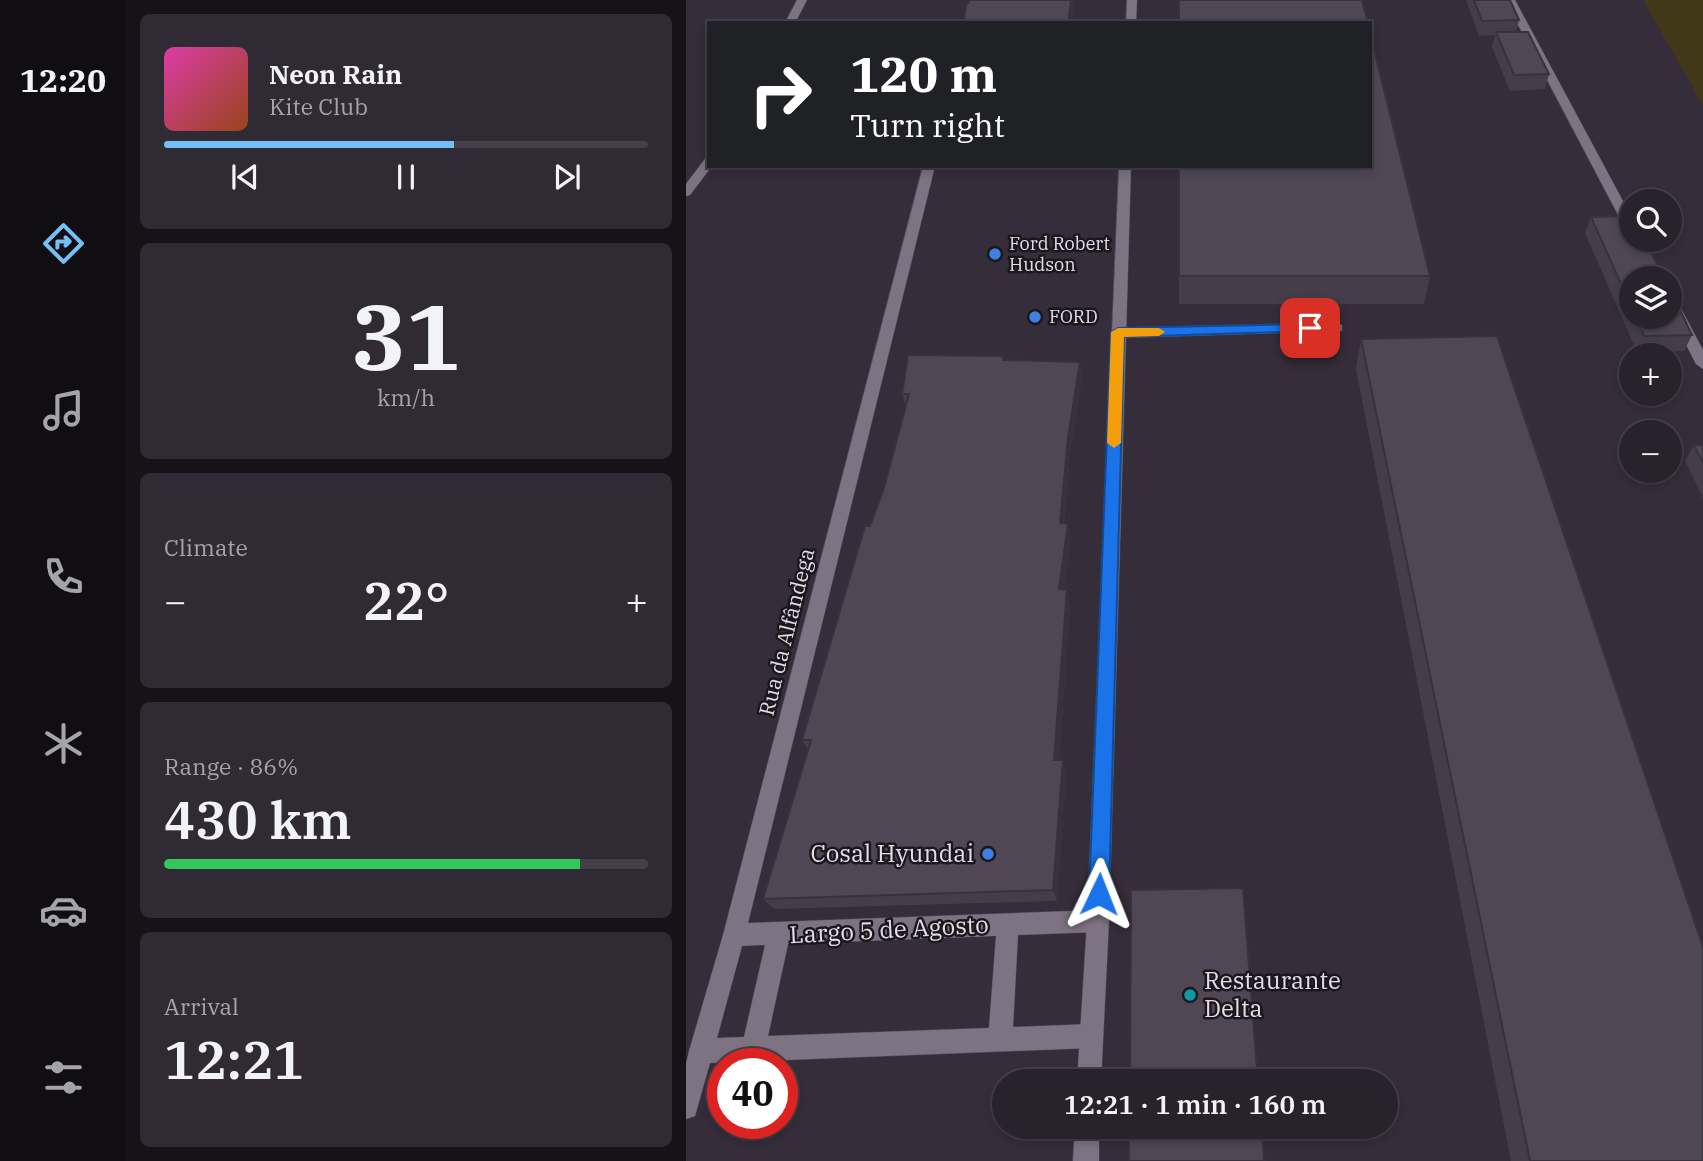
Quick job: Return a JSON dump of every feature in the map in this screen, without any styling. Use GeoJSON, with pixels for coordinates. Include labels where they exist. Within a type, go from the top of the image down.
{"type":"FeatureCollection","features":[{"type":"Feature","properties":{"kind":"street"},"geometry":{"type":"LineString","coordinates":[[791,21],[802,0]]}},
{"type":"Feature","properties":{"kind":"street"},"geometry":{"type":"LineString","coordinates":[[1131,21],[1132,0]]}},
{"type":"Feature","properties":{"kind":"street"},"geometry":{"type":"LineString","coordinates":[[1510,0],[1619,206]]}},
{"type":"Feature","properties":{"kind":"street"},"geometry":{"type":"LineString","coordinates":[[686,192],[707,165]]}},
{"type":"Feature","properties":{"kind":"street","name":"Rua da Alfândega"},"geometry":{"type":"LineString","coordinates":[[686,1107],[734,935],[928,168]]}},
{"type":"Feature","properties":{"kind":"street"},"geometry":{"type":"LineString","coordinates":[[1090,1069],[1098,921],[1125,168]]}},
{"type":"Feature","properties":{"kind":"street"},"geometry":{"type":"LineString","coordinates":[[1682,324],[1703,364]]}},
{"type":"Feature","properties":{"kind":"street"},"geometry":{"type":"LineString","coordinates":[[1118,332],[1337,328]]}},
{"type":"Feature","properties":{"kind":"street"},"geometry":{"type":"LineString","coordinates":[[1008,924],[1098,921]]}},
{"type":"Feature","properties":{"kind":"street","name":"Largo 5 de Agosto"},"geometry":{"type":"LineString","coordinates":[[753,1048],[779,934],[1008,924],[1000,1038]]}},
{"type":"Feature","properties":{"kind":"street"},"geometry":{"type":"LineString","coordinates":[[734,935],[779,934]]}},
{"type":"Feature","properties":{"kind":"street"},"geometry":{"type":"LineString","coordinates":[[794,1048],[1091,1036]]}},
{"type":"Feature","properties":{"kind":"street"},"geometry":{"type":"LineString","coordinates":[[701,1051],[707,1051]]}},
{"type":"Feature","properties":{"kind":"street"},"geometry":{"type":"LineString","coordinates":[[1086,1161],[1087,1139]]}},
{"type":"Feature","properties":{"kind":"sand"},"geometry":{"type":"Polygon","coordinates":[[[1643,0],[1703,0],[1703,105],[1643,0]]]}},
{"type":"Feature","properties":{"kind":"building"},"geometry":{"type":"Polygon","coordinates":[[[970,0],[1071,0],[1068,21],[963,21],[970,0]]]}},
{"type":"Feature","properties":{"kind":"building"},"geometry":{"type":"Polygon","coordinates":[[[1179,0],[1362,0],[1367,21],[1179,21],[1179,0]]]}},
{"type":"Feature","properties":{"kind":"building"},"geometry":{"type":"Polygon","coordinates":[[[1474,0],[1510,0],[1519,20],[1482,21],[1474,0]]]}},
{"type":"Feature","properties":{"kind":"building"},"geometry":{"type":"Polygon","coordinates":[[[1496,32],[1528,32],[1549,74],[1514,75],[1496,32]]]}},
{"type":"Feature","properties":{"kind":"building"},"geometry":{"type":"Polygon","coordinates":[[[1372,41],[1430,276],[1179,276],[1179,168],[1372,168],[1372,41]]]}},
{"type":"Feature","properties":{"kind":"building"},"geometry":{"type":"Polygon","coordinates":[[[1619,216],[1619,252],[1651,252],[1658,266],[1619,266],[1619,279],[1591,217],[1619,216]]]}},
{"type":"Feature","properties":{"kind":"building"},"geometry":{"type":"Polygon","coordinates":[[[1682,314],[1692,335],[1644,336],[1641,329],[1682,329],[1682,314]]]}},
{"type":"Feature","properties":{"kind":"building"},"geometry":{"type":"Polygon","coordinates":[[[1497,336],[1703,947],[1703,1161],[1530,1161],[1361,339],[1497,336]]]}},
{"type":"Feature","properties":{"kind":"building"},"geometry":{"type":"Polygon","coordinates":[[[908,355],[1003,356],[1003,360],[1080,362],[1068,438],[1060,523],[1068,524],[1059,589],[1067,590],[1054,760],[1063,760],[1053,890],[763,899],[811,740],[802,740],[865,526],[870,526],[884,488],[909,394],[902,394],[908,355]]]}},
{"type":"Feature","properties":{"kind":"building"},"geometry":{"type":"Polygon","coordinates":[[[1694,445],[1703,445],[1703,463],[1694,445]]]}},
{"type":"Feature","properties":{"kind":"building","name":"Restaurante Delta"},"geometry":{"type":"Polygon","coordinates":[[[1243,888],[1257,1069],[1130,1069],[1131,890],[1243,888]]]}},
{"type":"Feature","properties":{"kind":"building"},"geometry":{"type":"Polygon","coordinates":[[[1129,1139],[1263,1139],[1264,1161],[1129,1161],[1129,1139]]]}},
{"type":"Feature","properties":{"kind":"slow traffic"},"geometry":{"type":"LineString","coordinates":[[1114,443],[1118,332],[1159,332]]}},
{"type":"Feature","properties":{"kind":"place","name":"Ford Robert Hudson"},"geometry":{"type":"Point","coordinates":[995,254]}},
{"type":"Feature","properties":{"kind":"place","name":"FORD"},"geometry":{"type":"Point","coordinates":[1035,317]}},
{"type":"Feature","properties":{"kind":"place","name":"Cosal Hyundai"},"geometry":{"type":"Point","coordinates":[988,854]}},
{"type":"Feature","properties":{"kind":"place","name":"Restaurante Delta"},"geometry":{"type":"Point","coordinates":[1190,995]}},
{"type":"Feature","properties":{"kind":"route"},"geometry":{"type":"LineString","coordinates":[[1099,894],[1118,332],[1310,328]]}}]}
